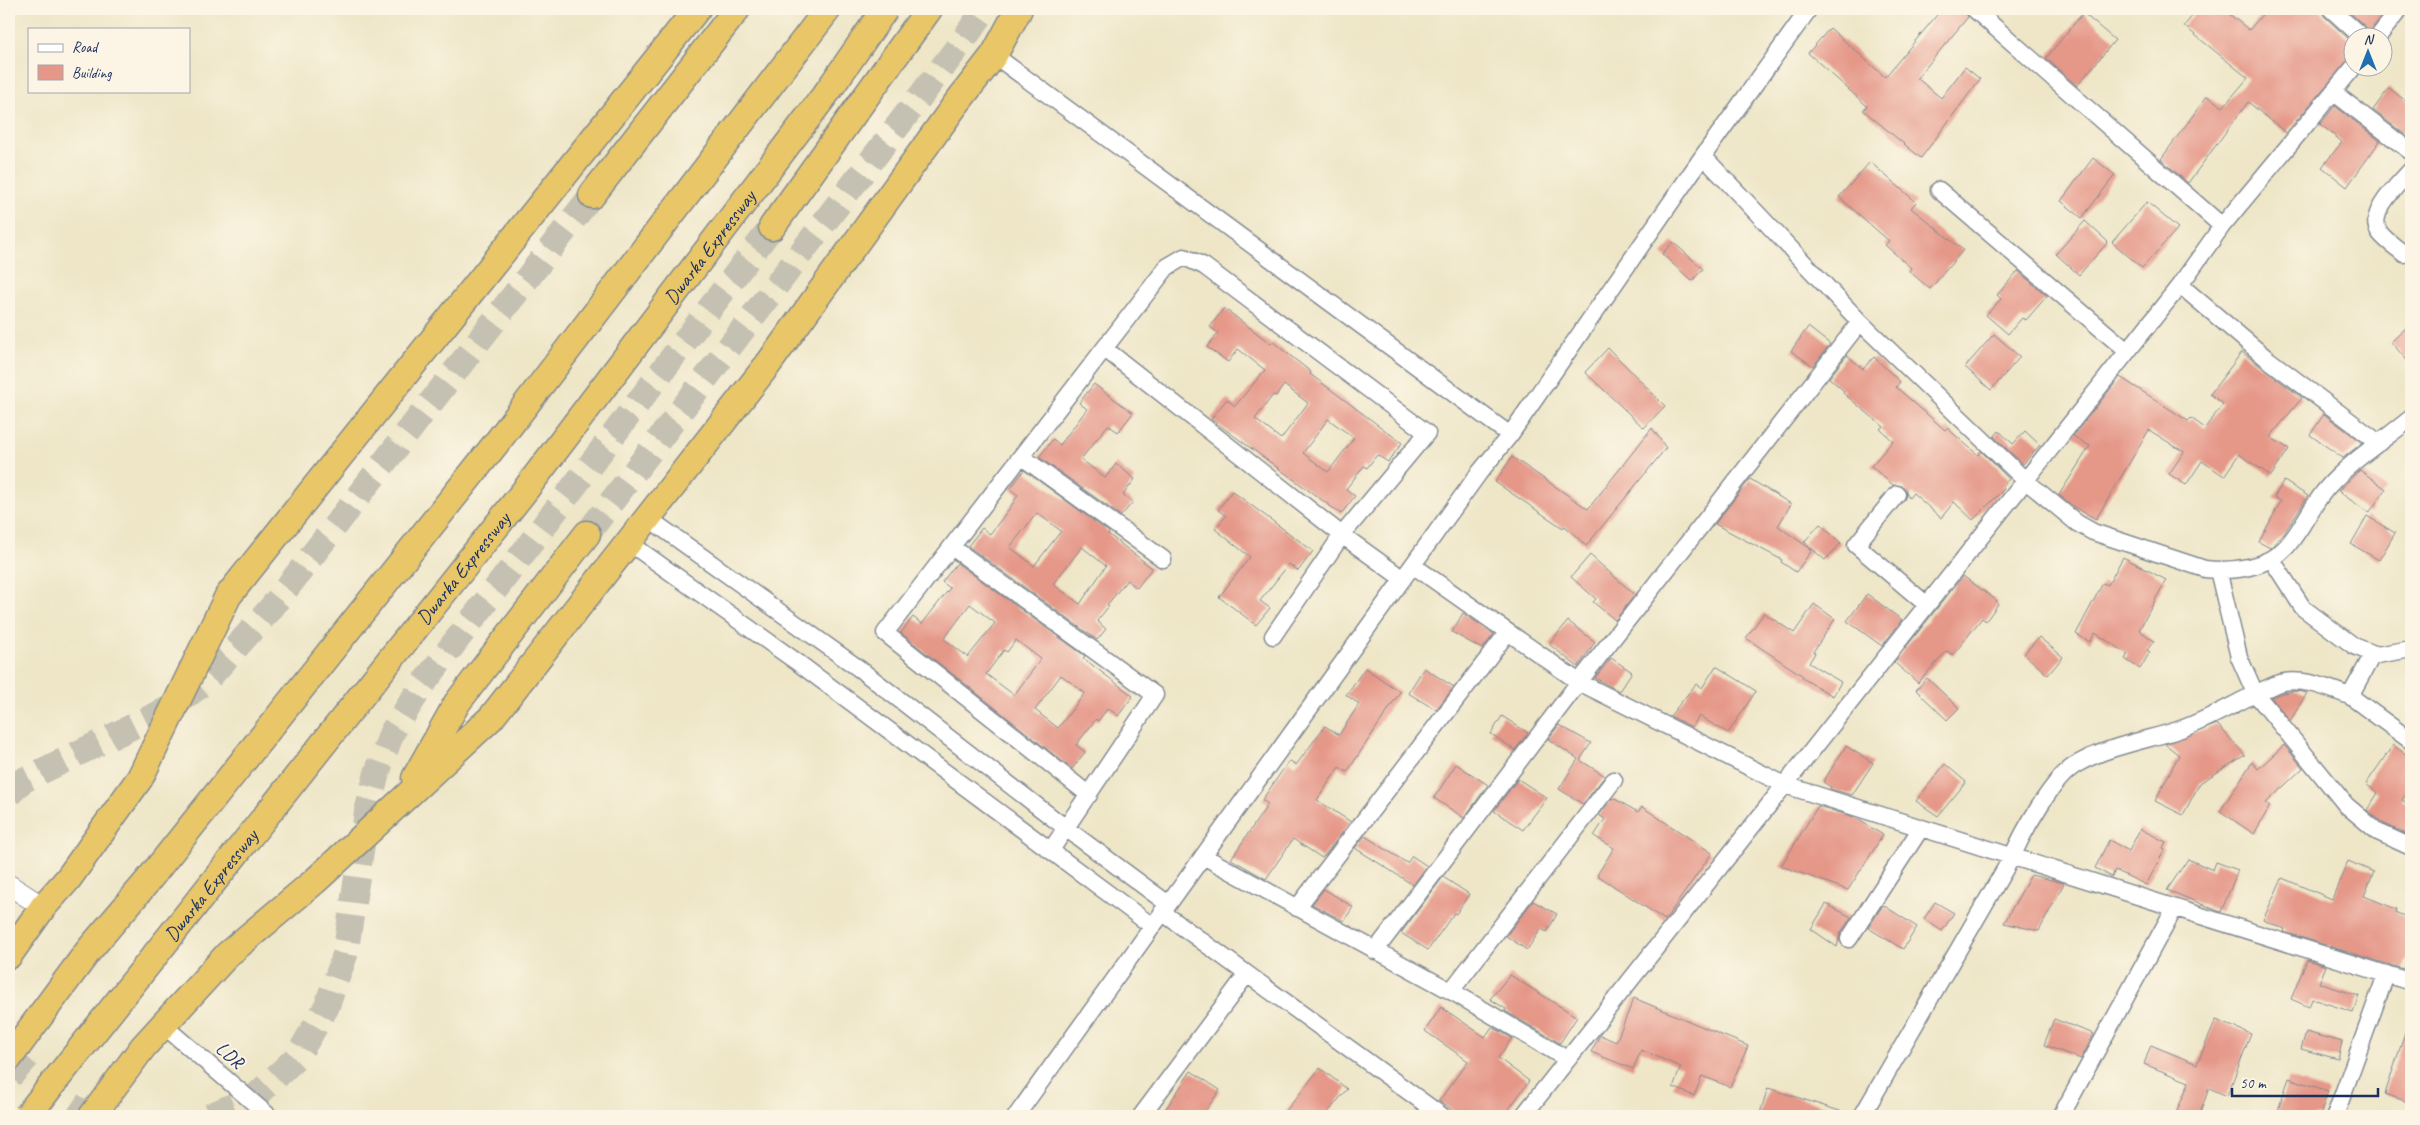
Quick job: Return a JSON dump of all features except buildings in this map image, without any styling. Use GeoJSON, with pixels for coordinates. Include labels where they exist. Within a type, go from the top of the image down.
{"type":"FeatureCollection","features":[{"type":"Feature","properties":{"kind":"highway"},"geometry":{"type":"LineString","coordinates":[[13,941],[68,879],[140,778],[228,596],[697,9]]}},
{"type":"Feature","properties":{"kind":"highway"},"geometry":{"type":"LineString","coordinates":[[592,195],[736,9]]}},
{"type":"Feature","properties":{"kind":"highway"},"geometry":{"type":"LineString","coordinates":[[9,1058],[89,950],[146,883],[498,441],[828,9]]}},
{"type":"Feature","properties":{"kind":"highway","name":"Dwarka Expressway"},"geometry":{"type":"LineString","coordinates":[[28,1116],[526,489],[828,91],[885,9]]}},
{"type":"Feature","properties":{"kind":"highway"},"geometry":{"type":"LineString","coordinates":[[772,227],[929,9]]}},
{"type":"Feature","properties":{"kind":"highway"},"geometry":{"type":"LineString","coordinates":[[92,1116],[143,1047],[228,954],[315,881],[491,718],[769,363],[956,104],[994,55],[1020,9]]}},
{"type":"Feature","properties":{"kind":"highway"},"geometry":{"type":"LineString","coordinates":[[403,798],[457,703],[587,534]]}},
{"type":"Feature","properties":{"kind":"street"},"geometry":{"type":"LineString","coordinates":[[1016,1116],[1414,566],[1479,473],[1510,435],[1703,156],[1809,9]]}},
{"type":"Feature","properties":{"kind":"street"},"geometry":{"type":"LineString","coordinates":[[1974,9],[2222,226]]}},
{"type":"Feature","properties":{"kind":"street"},"geometry":{"type":"LineString","coordinates":[[2331,9],[2352,28]]}},
{"type":"Feature","properties":{"kind":"street"},"geometry":{"type":"LineString","coordinates":[[2385,28],[2400,9]]}},
{"type":"Feature","properties":{"kind":"street"},"geometry":{"type":"LineString","coordinates":[[994,55],[1510,435]]}},
{"type":"Feature","properties":{"kind":"street"},"geometry":{"type":"LineString","coordinates":[[1522,1116],[2026,481],[2180,285],[2222,226],[2345,78]]}},
{"type":"Feature","properties":{"kind":"street"},"geometry":{"type":"LineString","coordinates":[[2333,92],[2411,152]]}},
{"type":"Feature","properties":{"kind":"street"},"geometry":{"type":"LineString","coordinates":[[1703,156],[1860,322],[2026,481],[2077,523],[2093,532],[2205,569],[2246,568],[2272,560],[2287,546],[2326,489],[2378,443],[2411,418]]}},
{"type":"Feature","properties":{"kind":"street"},"geometry":{"type":"LineString","coordinates":[[2404,254],[2380,233],[2376,225],[2376,217],[2379,208],[2411,170]]}},
{"type":"Feature","properties":{"kind":"street"},"geometry":{"type":"LineString","coordinates":[[1939,190],[2127,351]]}},
{"type":"Feature","properties":{"kind":"street"},"geometry":{"type":"LineString","coordinates":[[1089,795],[885,634],[1166,267],[1184,257],[1204,266],[1427,433],[1342,536],[1273,636]]}},
{"type":"Feature","properties":{"kind":"street"},"geometry":{"type":"LineString","coordinates":[[2180,285],[2265,357],[2378,443]]}},
{"type":"Feature","properties":{"kind":"street"},"geometry":{"type":"LineString","coordinates":[[1375,951],[1579,682],[1860,322]]}},
{"type":"Feature","properties":{"kind":"street"},"geometry":{"type":"LineString","coordinates":[[1105,349],[1342,536],[1403,579]]}},
{"type":"Feature","properties":{"kind":"street"},"geometry":{"type":"LineString","coordinates":[[1022,457],[1163,559]]}},
{"type":"Feature","properties":{"kind":"street"},"geometry":{"type":"LineString","coordinates":[[1897,494],[1856,544],[1927,605]]}},
{"type":"Feature","properties":{"kind":"street"},"geometry":{"type":"LineString","coordinates":[[648,518],[861,670],[1067,829],[1247,974],[1442,1116]]}},
{"type":"Feature","properties":{"kind":"street"},"geometry":{"type":"LineString","coordinates":[[628,542],[797,662],[1152,926]]}},
{"type":"Feature","properties":{"kind":"street"},"geometry":{"type":"LineString","coordinates":[[952,548],[1155,695],[1067,829],[1051,850]]}},
{"type":"Feature","properties":{"kind":"street"},"geometry":{"type":"LineString","coordinates":[[2272,560],[2303,608],[2354,646],[2377,656],[2411,649]]}},
{"type":"Feature","properties":{"kind":"street"},"geometry":{"type":"LineString","coordinates":[[1414,566],[1579,682],[1785,785],[2174,909],[2411,982]]}},
{"type":"Feature","properties":{"kind":"street"},"geometry":{"type":"LineString","coordinates":[[2218,570],[2239,657],[2255,693],[2346,805],[2378,832],[2411,847]]}},
{"type":"Feature","properties":{"kind":"street"},"geometry":{"type":"LineString","coordinates":[[1297,908],[1508,632]]}},
{"type":"Feature","properties":{"kind":"street"},"geometry":{"type":"LineString","coordinates":[[2350,696],[2372,654]]}},
{"type":"Feature","properties":{"kind":"street"},"geometry":{"type":"LineString","coordinates":[[1862,1116],[2012,857],[2022,832],[2062,775],[2075,764],[2095,755],[2182,728],[2279,683],[2298,681],[2306,681],[2350,696],[2411,742]]}},
{"type":"Feature","properties":{"kind":"street"},"geometry":{"type":"LineString","coordinates":[[1451,991],[1614,780]]}},
{"type":"Feature","properties":{"kind":"street"},"geometry":{"type":"LineString","coordinates":[[1850,939],[1921,828]]}},
{"type":"Feature","properties":{"kind":"street"},"geometry":{"type":"LineString","coordinates":[[1203,856],[1451,991],[1567,1059]]}},
{"type":"Feature","properties":{"kind":"street"},"geometry":{"type":"LineString","coordinates":[[9,885],[43,907]]}},
{"type":"Feature","properties":{"kind":"street"},"geometry":{"type":"LineString","coordinates":[[2060,1116],[2174,909]]}},
{"type":"Feature","properties":{"kind":"street"},"geometry":{"type":"LineString","coordinates":[[1141,1116],[1247,974]]}},
{"type":"Feature","properties":{"kind":"street"},"geometry":{"type":"LineString","coordinates":[[2334,1116],[2386,975]]}},
{"type":"Feature","properties":{"kind":"street","name":"LDR"},"geometry":{"type":"LineString","coordinates":[[163,1025],[269,1116]]}},
{"type":"Feature","properties":{"kind":"tunnel"},"geometry":{"type":"LineString","coordinates":[[587,534],[985,9]]}},
{"type":"Feature","properties":{"kind":"tunnel"},"geometry":{"type":"LineString","coordinates":[[9,794],[22,781],[172,707],[206,681],[272,607],[592,195]]}},
{"type":"Feature","properties":{"kind":"tunnel"},"geometry":{"type":"LineString","coordinates":[[210,1116],[256,1096],[297,1057],[326,1008],[345,955],[367,812],[377,773],[392,732],[423,684],[772,227]]}},
{"type":"Feature","properties":{"kind":"tunnel"},"geometry":{"type":"LineString","coordinates":[[9,1058],[31,1078],[78,1110],[104,1116]]}}]}
